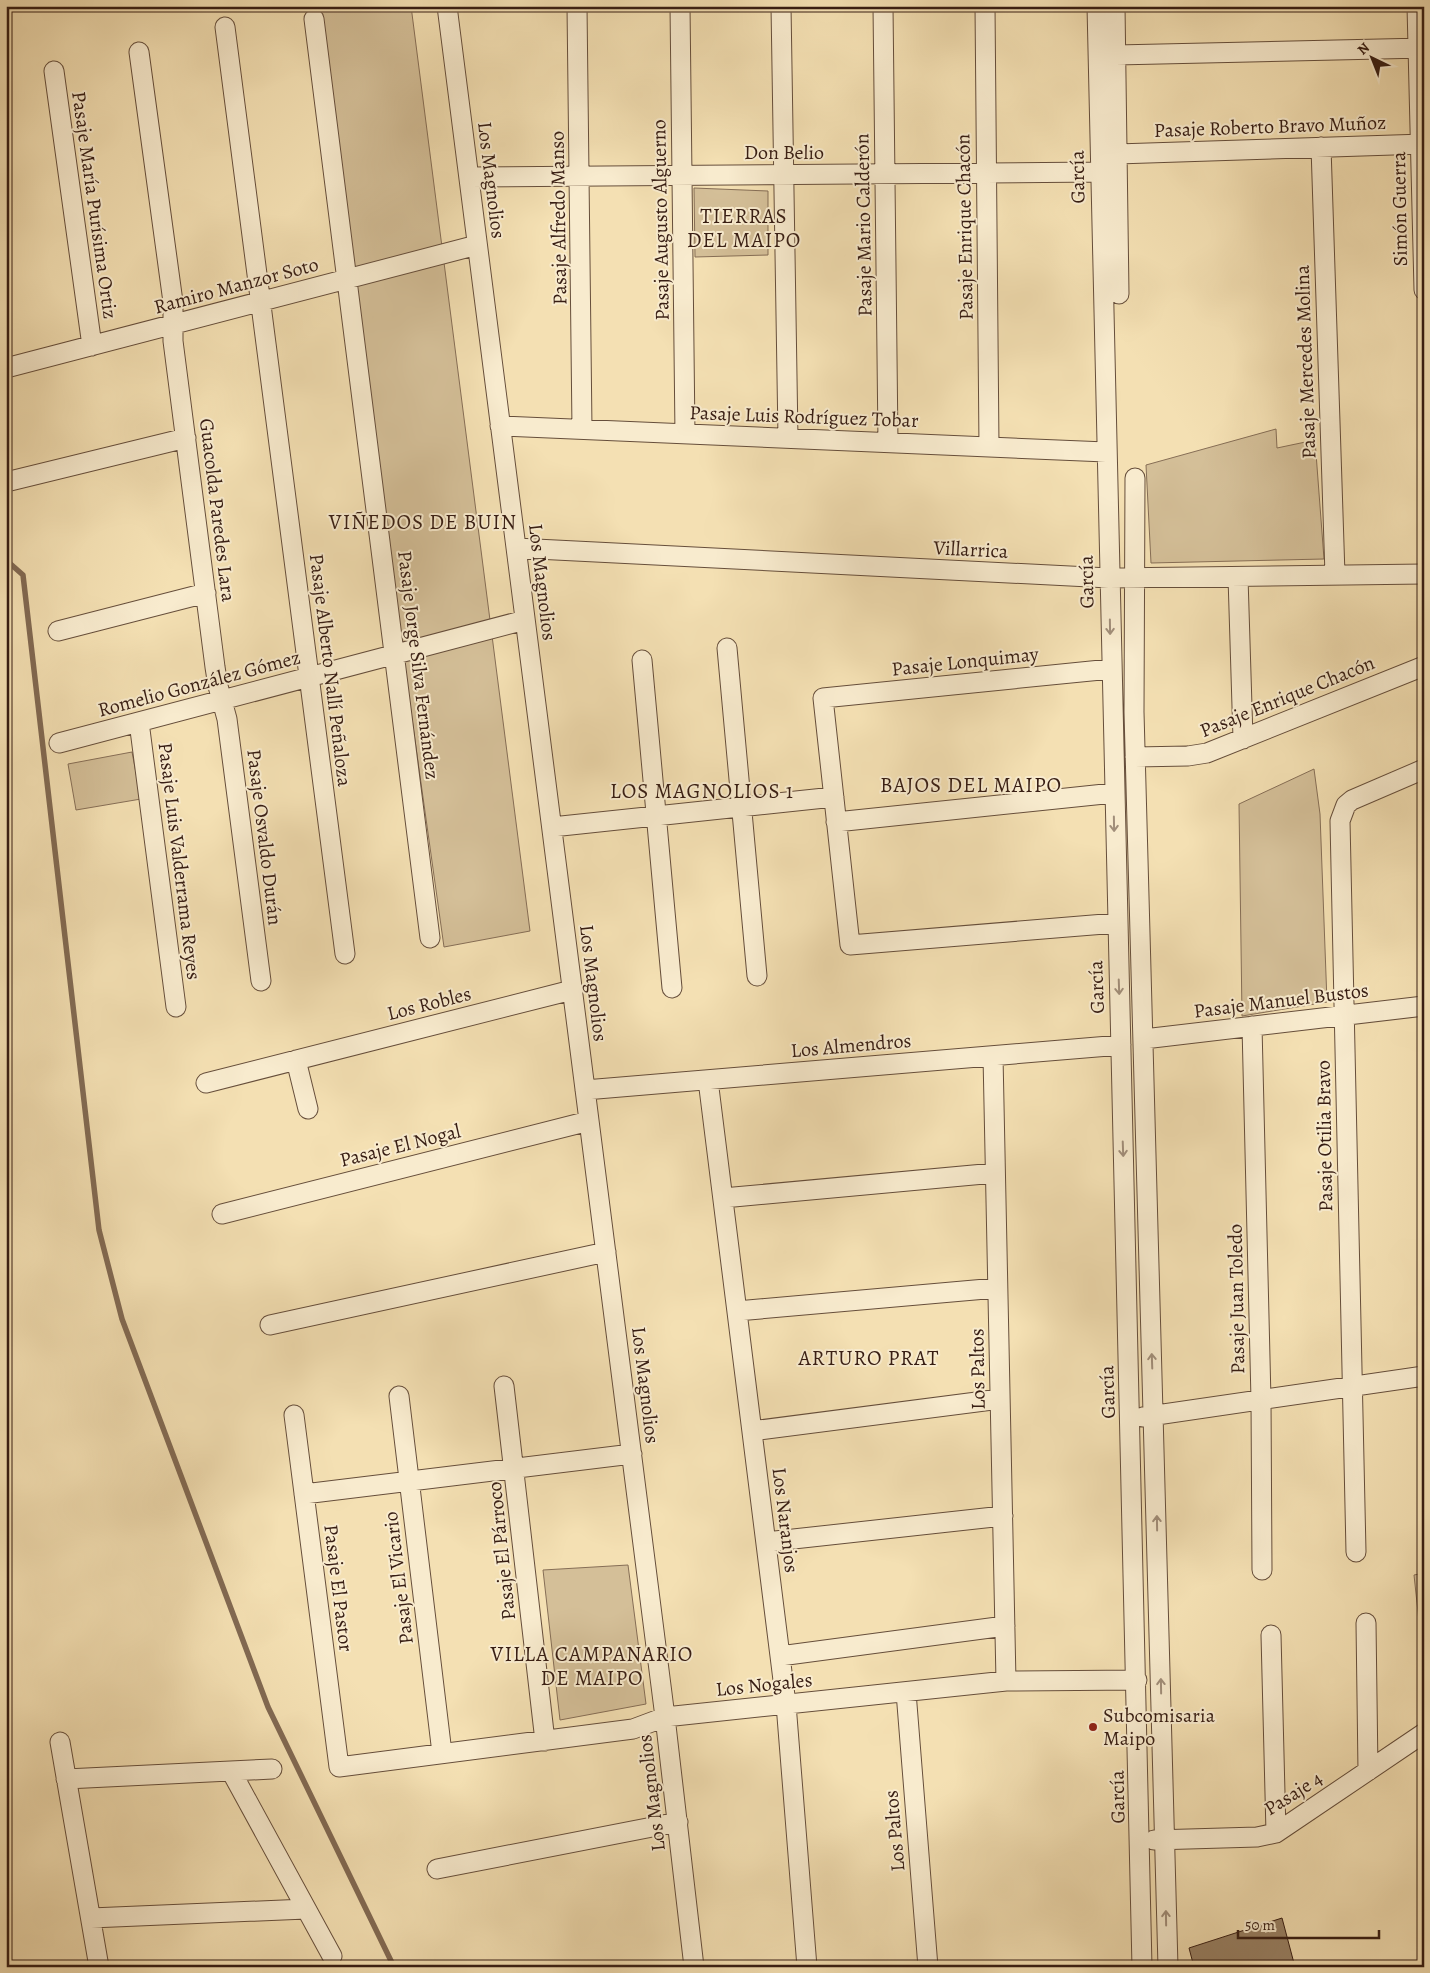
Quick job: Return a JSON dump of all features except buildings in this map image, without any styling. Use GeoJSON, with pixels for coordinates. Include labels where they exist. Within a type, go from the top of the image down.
{"type":"FeatureCollection","features":[{"type":"Feature","properties":{"kind":"street","name":"Los Magnolios"},"geometry":{"type":"LineString","coordinates":[[447,6],[632,1454],[678,1822],[694,1967]]}},
{"type":"Feature","properties":{"kind":"street","name":"Pasaje Alfredo Manso"},"geometry":{"type":"LineString","coordinates":[[577,6],[582,429]]}},
{"type":"Feature","properties":{"kind":"street","name":"Pasaje Augusto Alguerno"},"geometry":{"type":"LineString","coordinates":[[680,6],[685,434]]}},
{"type":"Feature","properties":{"kind":"street"},"geometry":{"type":"LineString","coordinates":[[781,6],[788,438]]}},
{"type":"Feature","properties":{"kind":"street","name":"Pasaje Mario Calderón"},"geometry":{"type":"LineString","coordinates":[[884,6],[888,442]]}},
{"type":"Feature","properties":{"kind":"street","name":"Pasaje Enrique Chacón"},"geometry":{"type":"LineString","coordinates":[[985,6],[990,447]]}},
{"type":"Feature","properties":{"kind":"street","name":"García"},"geometry":{"type":"LineString","coordinates":[[1096,6],[1110,669],[1137,1680],[1142,1967]]}},
{"type":"Feature","properties":{"kind":"street","name":"García"},"geometry":{"type":"LineString","coordinates":[[1115,6],[1119,294]]}},
{"type":"Feature","properties":{"kind":"street","name":"Simón Guerra"},"geometry":{"type":"LineString","coordinates":[[1418,6],[1421,48],[1424,290]]}},
{"type":"Feature","properties":{"kind":"street","name":"Pasaje Jorge Silva Fernández"},"geometry":{"type":"LineString","coordinates":[[314,19],[430,938]]}},
{"type":"Feature","properties":{"kind":"street","name":"Pasaje Alberto Nallí Peñaloza"},"geometry":{"type":"LineString","coordinates":[[225,27],[345,954]]}},
{"type":"Feature","properties":{"kind":"street"},"geometry":{"type":"LineString","coordinates":[[1116,55],[1421,48]]}},
{"type":"Feature","properties":{"kind":"street","name":"Guacolda Paredes Lara"},"geometry":{"type":"LineString","coordinates":[[139,52],[173,302],[173,341],[218,686],[222,700]]}},
{"type":"Feature","properties":{"kind":"street","name":"Pasaje María Purísima Ortiz"},"geometry":{"type":"LineString","coordinates":[[54,71],[92,346]]}},
{"type":"Feature","properties":{"kind":"street","name":"Pasaje Roberto Bravo Muñoz"},"geometry":{"type":"LineString","coordinates":[[1117,154],[1422,144]]}},
{"type":"Feature","properties":{"kind":"street","name":"Pasaje Mercedes Molina"},"geometry":{"type":"LineString","coordinates":[[1321,148],[1335,575]]}},
{"type":"Feature","properties":{"kind":"street","name":"Don Belio"},"geometry":{"type":"LineString","coordinates":[[468,177],[1100,172]]}},
{"type":"Feature","properties":{"kind":"street","name":"Ramiro Manzor Soto"},"geometry":{"type":"LineString","coordinates":[[7,364],[92,346],[477,245]]}},
{"type":"Feature","properties":{"kind":"street","name":"Pasaje Luis Rodríguez Tobar"},"geometry":{"type":"LineString","coordinates":[[500,426],[1106,452]]}},
{"type":"Feature","properties":{"kind":"street"},"geometry":{"type":"LineString","coordinates":[[6,482],[186,438]]}},
{"type":"Feature","properties":{"kind":"street"},"geometry":{"type":"LineString","coordinates":[[1135,478],[1135,757],[1168,1967]]}},
{"type":"Feature","properties":{"kind":"street","name":"Villarrica"},"geometry":{"type":"LineString","coordinates":[[516,548],[1109,578],[1424,574]]}},
{"type":"Feature","properties":{"kind":"street"},"geometry":{"type":"LineString","coordinates":[[1238,577],[1243,739]]}},
{"type":"Feature","properties":{"kind":"street"},"geometry":{"type":"LineString","coordinates":[[58,631],[206,593]]}},
{"type":"Feature","properties":{"kind":"street","name":"Romelio González Gómez"},"geometry":{"type":"LineString","coordinates":[[59,744],[525,620]]}},
{"type":"Feature","properties":{"kind":"street"},"geometry":{"type":"LineString","coordinates":[[728,648],[758,976]]}},
{"type":"Feature","properties":{"kind":"street"},"geometry":{"type":"LineString","coordinates":[[642,660],[672,988]]}},
{"type":"Feature","properties":{"kind":"street","name":"Pasaje Enrique Chacón"},"geometry":{"type":"LineString","coordinates":[[1135,757],[1188,756],[1207,753],[1424,666]]}},
{"type":"Feature","properties":{"kind":"street","name":"Pasaje Lonquimay"},"geometry":{"type":"LineString","coordinates":[[834,797],[823,698],[1110,669]]}},
{"type":"Feature","properties":{"kind":"street","name":"Pasaje Osvaldo Durán"},"geometry":{"type":"LineString","coordinates":[[222,700],[227,719],[261,981]]}},
{"type":"Feature","properties":{"kind":"street","name":"Pasaje Luis Valderrama Reyes"},"geometry":{"type":"LineString","coordinates":[[139,722],[176,1007]]}},
{"type":"Feature","properties":{"kind":"street","name":"Pasaje Otilia Bravo"},"geometry":{"type":"LineString","coordinates":[[1356,1552],[1340,821],[1346,806],[1358,796],[1424,769]]}},
{"type":"Feature","properties":{"kind":"street"},"geometry":{"type":"LineString","coordinates":[[836,822],[1114,793]]}},
{"type":"Feature","properties":{"kind":"street"},"geometry":{"type":"LineString","coordinates":[[552,827],[834,797],[850,945],[1117,922]]}},
{"type":"Feature","properties":{"kind":"street","name":"Los Robles"},"geometry":{"type":"LineString","coordinates":[[206,1083],[572,990]]}},
{"type":"Feature","properties":{"kind":"street","name":"Pasaje Manuel Bustos"},"geometry":{"type":"LineString","coordinates":[[1144,1039],[1424,1006]]}},
{"type":"Feature","properties":{"kind":"street","name":"Pasaje Juan Toledo"},"geometry":{"type":"LineString","coordinates":[[1252,1026],[1261,1400],[1262,1570]]}},
{"type":"Feature","properties":{"kind":"street","name":"Los Almendros"},"geometry":{"type":"LineString","coordinates":[[585,1090],[1121,1045]]}},
{"type":"Feature","properties":{"kind":"street","name":"Los Paltos"},"geometry":{"type":"LineString","coordinates":[[993,1056],[1006,1681]]}},
{"type":"Feature","properties":{"kind":"street"},"geometry":{"type":"LineString","coordinates":[[296,1060],[308,1109]]}},
{"type":"Feature","properties":{"kind":"street","name":"Los Naranjos"},"geometry":{"type":"LineString","coordinates":[[708,1080],[786,1704],[807,1967]]}},
{"type":"Feature","properties":{"kind":"street","name":"Pasaje El Nogal"},"geometry":{"type":"LineString","coordinates":[[222,1214],[589,1120]]}},
{"type":"Feature","properties":{"kind":"street"},"geometry":{"type":"LineString","coordinates":[[723,1198],[995,1173]]}},
{"type":"Feature","properties":{"kind":"street"},"geometry":{"type":"LineString","coordinates":[[270,1325],[606,1252]]}},
{"type":"Feature","properties":{"kind":"street"},"geometry":{"type":"LineString","coordinates":[[737,1311],[998,1288]]}},
{"type":"Feature","properties":{"kind":"street"},"geometry":{"type":"LineString","coordinates":[[1130,1419],[1424,1376]]}},
{"type":"Feature","properties":{"kind":"street","name":"Pasaje El Párroco"},"geometry":{"type":"LineString","coordinates":[[504,1386],[545,1741]]}},
{"type":"Feature","properties":{"kind":"street","name":"Pasaje El Vicario"},"geometry":{"type":"LineString","coordinates":[[399,1396],[442,1754]]}},
{"type":"Feature","properties":{"kind":"street"},"geometry":{"type":"LineString","coordinates":[[752,1431],[1000,1399]]}},
{"type":"Feature","properties":{"kind":"street","name":"Pasaje El Pastor"},"geometry":{"type":"LineString","coordinates":[[294,1415],[339,1767]]}},
{"type":"Feature","properties":{"kind":"street"},"geometry":{"type":"LineString","coordinates":[[304,1494],[632,1454]]}},
{"type":"Feature","properties":{"kind":"street"},"geometry":{"type":"LineString","coordinates":[[766,1542],[1003,1516]]}},
{"type":"Feature","properties":{"kind":"street"},"geometry":{"type":"LineString","coordinates":[[1366,1622],[1368,1771]]}},
{"type":"Feature","properties":{"kind":"street"},"geometry":{"type":"LineString","coordinates":[[780,1656],[1005,1626]]}},
{"type":"Feature","properties":{"kind":"street"},"geometry":{"type":"LineString","coordinates":[[1271,1635],[1276,1833]]}},
{"type":"Feature","properties":{"kind":"street","name":"Los Nogales"},"geometry":{"type":"LineString","coordinates":[[339,1767],[633,1729],[665,1717],[1006,1681],[1137,1680]]}},
{"type":"Feature","properties":{"kind":"street","name":"Los Paltos"},"geometry":{"type":"LineString","coordinates":[[906,1692],[928,1967]]}},
{"type":"Feature","properties":{"kind":"street","name":"Pasaje 4"},"geometry":{"type":"LineString","coordinates":[[1140,1840],[1258,1838],[1276,1833],[1424,1733]]}},
{"type":"Feature","properties":{"kind":"street"},"geometry":{"type":"LineString","coordinates":[[60,1742],[99,1967]]}},
{"type":"Feature","properties":{"kind":"street"},"geometry":{"type":"LineString","coordinates":[[66,1779],[272,1769]]}},
{"type":"Feature","properties":{"kind":"street"},"geometry":{"type":"LineString","coordinates":[[231,1771],[332,1956]]}},
{"type":"Feature","properties":{"kind":"street"},"geometry":{"type":"LineString","coordinates":[[437,1869],[678,1822]]}},
{"type":"Feature","properties":{"kind":"street"},"geometry":{"type":"LineString","coordinates":[[91,1918],[306,1909]]}},
{"type":"Feature","properties":{"kind":"shaded area"},"geometry":{"type":"Polygon","coordinates":[[[312,6],[411,6],[530,931],[444,947],[312,6]]]}},
{"type":"Feature","properties":{"kind":"shaded area"},"geometry":{"type":"Polygon","coordinates":[[[694,188],[768,191],[768,255],[695,257],[694,188]]]}},
{"type":"Feature","properties":{"kind":"shaded area"},"geometry":{"type":"Polygon","coordinates":[[[1276,429],[1277,448],[1315,440],[1324,559],[1151,563],[1146,465],[1276,429]]]}},
{"type":"Feature","properties":{"kind":"shaded area"},"geometry":{"type":"Polygon","coordinates":[[[132,752],[141,799],[76,810],[68,764],[132,752]]]}},
{"type":"Feature","properties":{"kind":"shaded area"},"geometry":{"type":"Polygon","coordinates":[[[1314,769],[1320,814],[1327,1002],[1242,1016],[1239,804],[1314,769]]]}},
{"type":"Feature","properties":{"kind":"shaded area"},"geometry":{"type":"Polygon","coordinates":[[[628,1565],[646,1704],[560,1720],[543,1570],[628,1565]]]}},
{"type":"Feature","properties":{"kind":"shaded area"},"geometry":{"type":"Polygon","coordinates":[[[1424,1573],[1424,1668],[1414,1575],[1424,1573]]]}},
{"type":"Feature","properties":{"kind":"waterway"},"geometry":{"type":"LineString","coordinates":[[6,560],[23,575],[99,1230],[122,1319],[268,1707],[394,1967]]}},
{"type":"Feature","properties":{"kind":"place","name":"Subcomisaria Maipo"},"geometry":{"type":"Point","coordinates":[1093,1727]}},
{"type":"Feature","properties":{"kind":"district","name":"TIERRAS DEL MAIPO"},"geometry":{"type":"Point","coordinates":[744,228]}},
{"type":"Feature","properties":{"kind":"district","name":"VIÑEDOS DE BUIN"},"geometry":{"type":"Point","coordinates":[423,522]}},
{"type":"Feature","properties":{"kind":"district","name":"BAJOS DEL MAIPO"},"geometry":{"type":"Point","coordinates":[971,785]}},
{"type":"Feature","properties":{"kind":"district","name":"LOS MAGNOLIOS 1"},"geometry":{"type":"Point","coordinates":[702,791]}},
{"type":"Feature","properties":{"kind":"district","name":"ARTURO PRAT"},"geometry":{"type":"Point","coordinates":[869,1358]}},
{"type":"Feature","properties":{"kind":"district","name":"VILLA CAMPANARIO DE MAIPO"},"geometry":{"type":"Point","coordinates":[592,1666]}}]}
